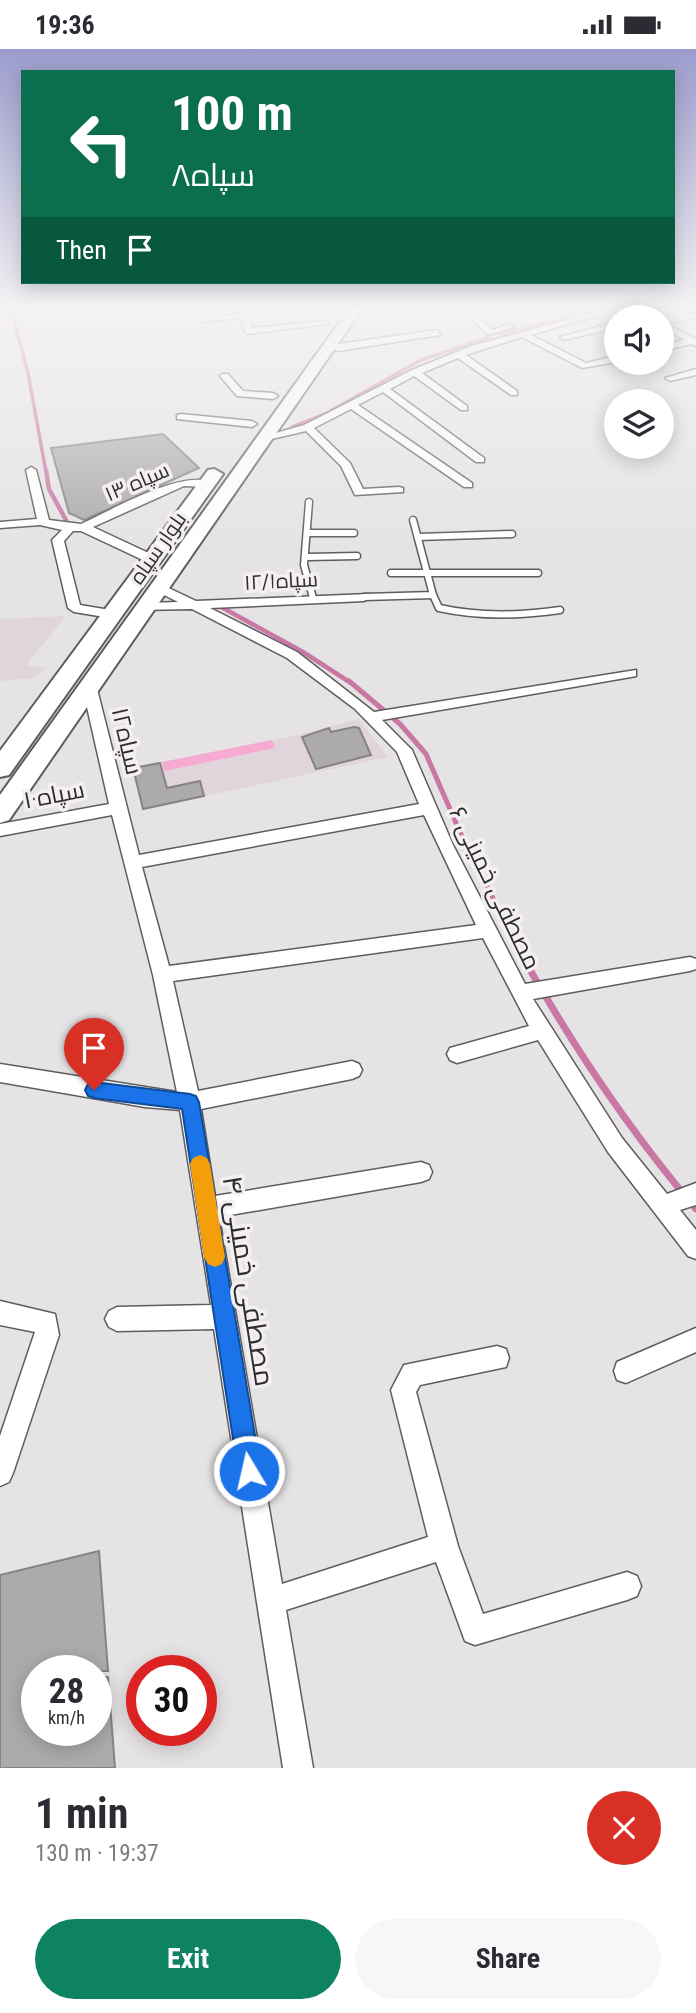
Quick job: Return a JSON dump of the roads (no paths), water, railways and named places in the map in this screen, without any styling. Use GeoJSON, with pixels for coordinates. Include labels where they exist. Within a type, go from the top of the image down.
{"type":"FeatureCollection","features":[{"type":"Feature","properties":{"kind":"main road","name":"بلوار سپاه"},"geometry":{"type":"LineString","coordinates":[[0,814],[89,685],[108,664],[258,431],[278,389]]}},
{"type":"Feature","properties":{"kind":"main road","name":"بلوار سپاه"},"geometry":{"type":"LineString","coordinates":[[0,769],[207,484],[258,431],[292,389]]}},
{"type":"Feature","properties":{"kind":"main road"},"geometry":{"type":"LineString","coordinates":[[65,678],[89,685]]}},
{"type":"Feature","properties":{"kind":"street"},"geometry":{"type":"LineString","coordinates":[[236,389],[240,394],[273,396]]}},
{"type":"Feature","properties":{"kind":"street"},"geometry":{"type":"LineString","coordinates":[[181,417],[258,431],[308,427],[384,389]]}},
{"type":"Feature","properties":{"kind":"street"},"geometry":{"type":"LineString","coordinates":[[384,389],[480,460]]}},
{"type":"Feature","properties":{"kind":"street"},"geometry":{"type":"LineString","coordinates":[[438,389],[464,408]]}},
{"type":"Feature","properties":{"kind":"street"},"geometry":{"type":"LineString","coordinates":[[509,389],[514,393]]}},
{"type":"Feature","properties":{"kind":"street"},"geometry":{"type":"LineString","coordinates":[[352,405],[468,485]]}},
{"type":"Feature","properties":{"kind":"street"},"geometry":{"type":"LineString","coordinates":[[308,427],[346,465],[359,493],[399,490]]}},
{"type":"Feature","properties":{"kind":"street"},"geometry":{"type":"LineString","coordinates":[[31,470],[44,523]]}},
{"type":"Feature","properties":{"kind":"street","name":"سپاه ۱۳"},"geometry":{"type":"LineString","coordinates":[[77,527],[182,483],[207,484]]}},
{"type":"Feature","properties":{"kind":"street"},"geometry":{"type":"LineString","coordinates":[[0,525],[44,523],[77,527],[151,559]]}},
{"type":"Feature","properties":{"kind":"street"},"geometry":{"type":"LineString","coordinates":[[77,527],[58,540],[74,608],[111,614]]}},
{"type":"Feature","properties":{"kind":"street","name":"سپاه۱۲/۱"},"geometry":{"type":"LineString","coordinates":[[158,587],[201,606]]}},
{"type":"Feature","properties":{"kind":"street","name":"سپاه۱۲/۱"},"geometry":{"type":"LineString","coordinates":[[144,607],[364,597]]}},
{"type":"Feature","properties":{"kind":"street","name":"مصطفی خمینی ۶"},"geometry":{"type":"LineString","coordinates":[[201,606],[292,656],[371,717],[404,750],[429,808],[520,993],[542,1031],[614,1145],[696,1248]]}},
{"type":"Feature","properties":{"kind":"street"},"geometry":{"type":"LineString","coordinates":[[371,717],[631,673]]}},
{"type":"Feature","properties":{"kind":"street","name":"سپاه۱۲"},"geometry":{"type":"LineString","coordinates":[[89,685],[118,808]]}},
{"type":"Feature","properties":{"kind":"street","name":"سپاه۱۰"},"geometry":{"type":"LineString","coordinates":[[0,830],[118,808]]}},
{"type":"Feature","properties":{"kind":"street","name":"مصطفی خمینی ۴"},"geometry":{"type":"LineString","coordinates":[[118,808],[162,975],[190,1102],[298,1768]]}},
{"type":"Feature","properties":{"kind":"street"},"geometry":{"type":"LineString","coordinates":[[133,862],[429,808]]}},
{"type":"Feature","properties":{"kind":"street"},"geometry":{"type":"LineString","coordinates":[[162,975],[489,930]]}},
{"type":"Feature","properties":{"kind":"street"},"geometry":{"type":"LineString","coordinates":[[520,993],[690,964]]}},
{"type":"Feature","properties":{"kind":"street"},"geometry":{"type":"LineString","coordinates":[[457,1053],[542,1031]]}},
{"type":"Feature","properties":{"kind":"street"},"geometry":{"type":"LineString","coordinates":[[0,1073],[145,1098],[190,1102],[352,1070]]}},
{"type":"Feature","properties":{"kind":"street"},"geometry":{"type":"LineString","coordinates":[[207,1208],[421,1172]]}},
{"type":"Feature","properties":{"kind":"street"},"geometry":{"type":"LineString","coordinates":[[662,1206],[696,1194]]}},
{"type":"Feature","properties":{"kind":"street"},"geometry":{"type":"LineString","coordinates":[[0,1314],[47,1322],[47,1335],[0,1473]]}},
{"type":"Feature","properties":{"kind":"street"},"geometry":{"type":"LineString","coordinates":[[117,1319],[224,1317]]}},
{"type":"Feature","properties":{"kind":"street"},"geometry":{"type":"LineString","coordinates":[[626,1371],[696,1340]]}},
{"type":"Feature","properties":{"kind":"street"},"geometry":{"type":"LineString","coordinates":[[496,1358],[413,1374],[403,1390],[444,1546],[475,1631],[627,1586]]}},
{"type":"Feature","properties":{"kind":"street"},"geometry":{"type":"LineString","coordinates":[[271,1601],[444,1546]]}},
{"type":"Feature","properties":{"kind":"lane"},"geometry":{"type":"LineString","coordinates":[[309,502],[304,565],[313,598]]}},
{"type":"Feature","properties":{"kind":"lane"},"geometry":{"type":"LineString","coordinates":[[412,520],[439,608],[452,612],[527,616],[560,610]]}},
{"type":"Feature","properties":{"kind":"lane"},"geometry":{"type":"LineString","coordinates":[[308,533],[354,533]]}},
{"type":"Feature","properties":{"kind":"lane"},"geometry":{"type":"LineString","coordinates":[[418,537],[513,534]]}},
{"type":"Feature","properties":{"kind":"lane"},"geometry":{"type":"LineString","coordinates":[[306,557],[357,557]]}},
{"type":"Feature","properties":{"kind":"lane"},"geometry":{"type":"LineString","coordinates":[[391,573],[538,573]]}},
{"type":"Feature","properties":{"kind":"lane"},"geometry":{"type":"LineString","coordinates":[[364,597],[433,595]]}},
{"type":"Feature","properties":{"kind":"waterway"},"geometry":{"type":"LineString","coordinates":[[31,389],[46,472]]}},
{"type":"Feature","properties":{"kind":"waterway"},"geometry":{"type":"LineString","coordinates":[[292,427],[327,413],[369,389]]}},
{"type":"Feature","properties":{"kind":"waterway"},"geometry":{"type":"LineString","coordinates":[[46,470],[49,489],[66,520]]}},
{"type":"Feature","properties":{"kind":"waterway"},"geometry":{"type":"LineString","coordinates":[[223,608],[303,652],[351,683]]}},
{"type":"Feature","properties":{"kind":"waterway"},"geometry":{"type":"LineString","coordinates":[[349,681],[400,724],[426,754],[463,839],[522,956]]}},
{"type":"Feature","properties":{"kind":"waterway"},"geometry":{"type":"LineString","coordinates":[[521,954],[602,1086],[696,1209]]}}]}
